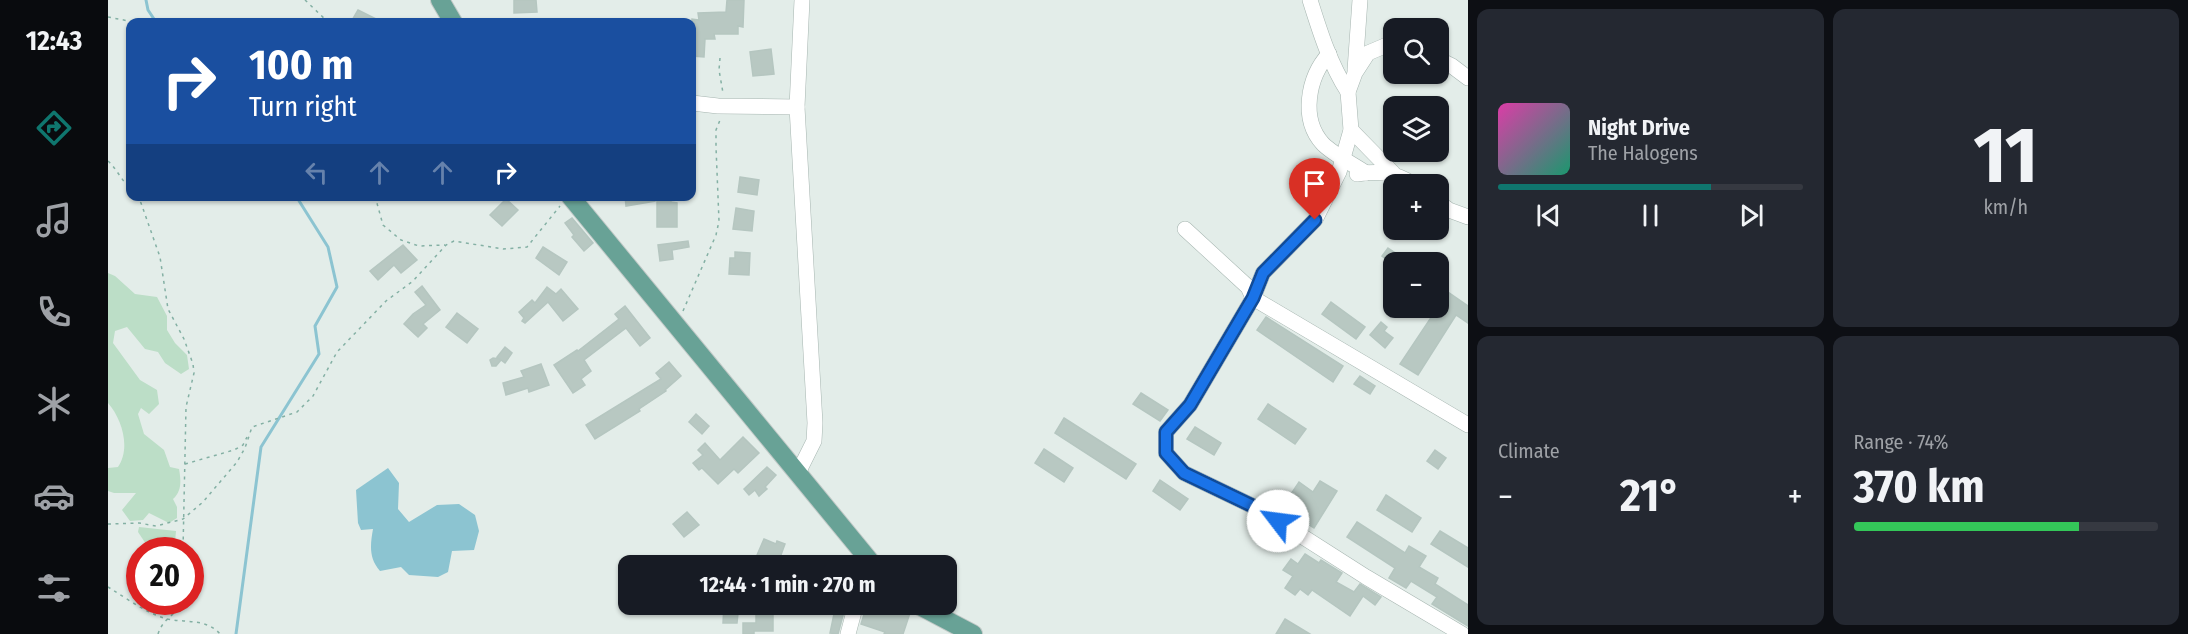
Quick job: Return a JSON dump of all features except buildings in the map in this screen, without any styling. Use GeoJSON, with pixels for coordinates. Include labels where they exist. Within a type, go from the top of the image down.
{"type":"FeatureCollection","features":[{"type":"Feature","properties":{"kind":"main road"},"geometry":{"type":"LineString","coordinates":[[440,0],[451,18]]}},
{"type":"Feature","properties":{"kind":"main road"},"geometry":{"type":"LineString","coordinates":[[567,201],[676,326],[865,555]]}},
{"type":"Feature","properties":{"kind":"main road"},"geometry":{"type":"LineString","coordinates":[[934,615],[962,632]]}},
{"type":"Feature","properties":{"kind":"street"},"geometry":{"type":"LineString","coordinates":[[798,473],[814,441],[815,423],[796,107],[802,0]]}},
{"type":"Feature","properties":{"kind":"street"},"geometry":{"type":"LineString","coordinates":[[1310,0],[1332,66],[1348,92]]}},
{"type":"Feature","properties":{"kind":"street"},"geometry":{"type":"LineString","coordinates":[[1355,73],[1360,0]]}},
{"type":"Feature","properties":{"kind":"street"},"geometry":{"type":"LineString","coordinates":[[1383,47],[1368,53],[1355,73],[1348,92],[1351,130],[1341,165],[1315,220],[1263,273],[1253,298],[1190,405],[1166,432],[1166,453],[1184,473],[1261,510],[1365,577],[1462,634]]}},
{"type":"Feature","properties":{"kind":"street"},"geometry":{"type":"LineString","coordinates":[[1329,54],[1321,62],[1308,98],[1313,130],[1341,165],[1366,173],[1393,174]]}},
{"type":"Feature","properties":{"kind":"street"},"geometry":{"type":"LineString","coordinates":[[1449,64],[1468,78]]}},
{"type":"Feature","properties":{"kind":"street"},"geometry":{"type":"LineString","coordinates":[[696,103],[726,107],[796,107]]}},
{"type":"Feature","properties":{"kind":"street"},"geometry":{"type":"LineString","coordinates":[[1351,130],[1393,174]]}},
{"type":"Feature","properties":{"kind":"street"},"geometry":{"type":"LineString","coordinates":[[1449,210],[1468,218]]}},
{"type":"Feature","properties":{"kind":"street"},"geometry":{"type":"LineString","coordinates":[[1185,229],[1248,286],[1253,298],[1468,425]]}},
{"type":"Feature","properties":{"kind":"street"},"geometry":{"type":"LineString","coordinates":[[848,634],[853,615]]}},
{"type":"Feature","properties":{"kind":"path"},"geometry":{"type":"LineString","coordinates":[[305,0],[324,18]]}},
{"type":"Feature","properties":{"kind":"path"},"geometry":{"type":"LineString","coordinates":[[108,17],[126,20]]}},
{"type":"Feature","properties":{"kind":"path"},"geometry":{"type":"LineString","coordinates":[[676,326],[716,235],[719,221],[716,130],[726,107],[719,70],[720,58]]}},
{"type":"Feature","properties":{"kind":"path"},"geometry":{"type":"LineString","coordinates":[[108,161],[126,184]]}},
{"type":"Feature","properties":{"kind":"path"},"geometry":{"type":"LineString","coordinates":[[140,201],[160,257],[168,309],[184,339],[193,364],[194,373],[186,407],[183,537]]}},
{"type":"Feature","properties":{"kind":"path"},"geometry":{"type":"LineString","coordinates":[[376,201],[383,225],[401,240],[419,246],[446,245]]}},
{"type":"Feature","properties":{"kind":"path"},"geometry":{"type":"LineString","coordinates":[[185,464],[234,450],[243,445],[252,427],[297,412],[313,396],[337,352],[386,301],[413,281],[446,245],[454,241],[503,249],[527,247],[565,201]]}},
{"type":"Feature","properties":{"kind":"path"},"geometry":{"type":"LineString","coordinates":[[108,524],[139,523],[156,526],[183,519],[203,502],[237,462],[245,448],[249,434]]}},
{"type":"Feature","properties":{"kind":"path"},"geometry":{"type":"LineString","coordinates":[[108,587],[135,604],[167,619],[214,627],[220,634]]}},
{"type":"Feature","properties":{"kind":"path"},"geometry":{"type":"LineString","coordinates":[[158,634],[162,623],[172,615]]}},
{"type":"Feature","properties":{"kind":"green space"},"geometry":{"type":"Polygon","coordinates":[[[108,273],[115,276],[135,294],[157,297],[167,316],[167,330],[175,343],[187,355],[189,369],[181,374],[165,363],[158,352],[145,349],[127,327],[115,331],[113,343],[140,380],[157,390],[159,404],[149,414],[141,408],[138,414],[144,434],[164,450],[170,467],[179,469],[179,489],[173,499],[177,507],[177,518],[169,523],[149,513],[143,520],[130,521],[122,510],[136,493],[108,491],[108,468],[118,467],[124,451],[124,443],[121,425],[108,403],[108,273]]]}},
{"type":"Feature","properties":{"kind":"green space"},"geometry":{"type":"Polygon","coordinates":[[[139,527],[176,531],[175,537],[141,537],[138,532],[139,527]]]}},
{"type":"Feature","properties":{"kind":"water"},"geometry":{"type":"Polygon","coordinates":[[[388,468],[399,483],[398,509],[409,522],[437,505],[459,504],[475,515],[479,531],[474,550],[452,551],[448,572],[438,577],[409,575],[401,567],[380,571],[376,566],[371,552],[373,529],[361,530],[358,523],[356,490],[388,468]]]}},
{"type":"Feature","properties":{"kind":"waterway"},"geometry":{"type":"LineString","coordinates":[[146,0],[148,10],[153,18]]}},
{"type":"Feature","properties":{"kind":"waterway"},"geometry":{"type":"LineString","coordinates":[[236,634],[261,447],[319,354],[315,326],[337,287],[328,247],[299,201]]}},
{"type":"Feature","properties":{"kind":"route"},"geometry":{"type":"LineString","coordinates":[[1278,521],[1261,510],[1184,473],[1166,453],[1166,432],[1190,405],[1253,298],[1263,273],[1300,238],[1315,220]]}}]}
